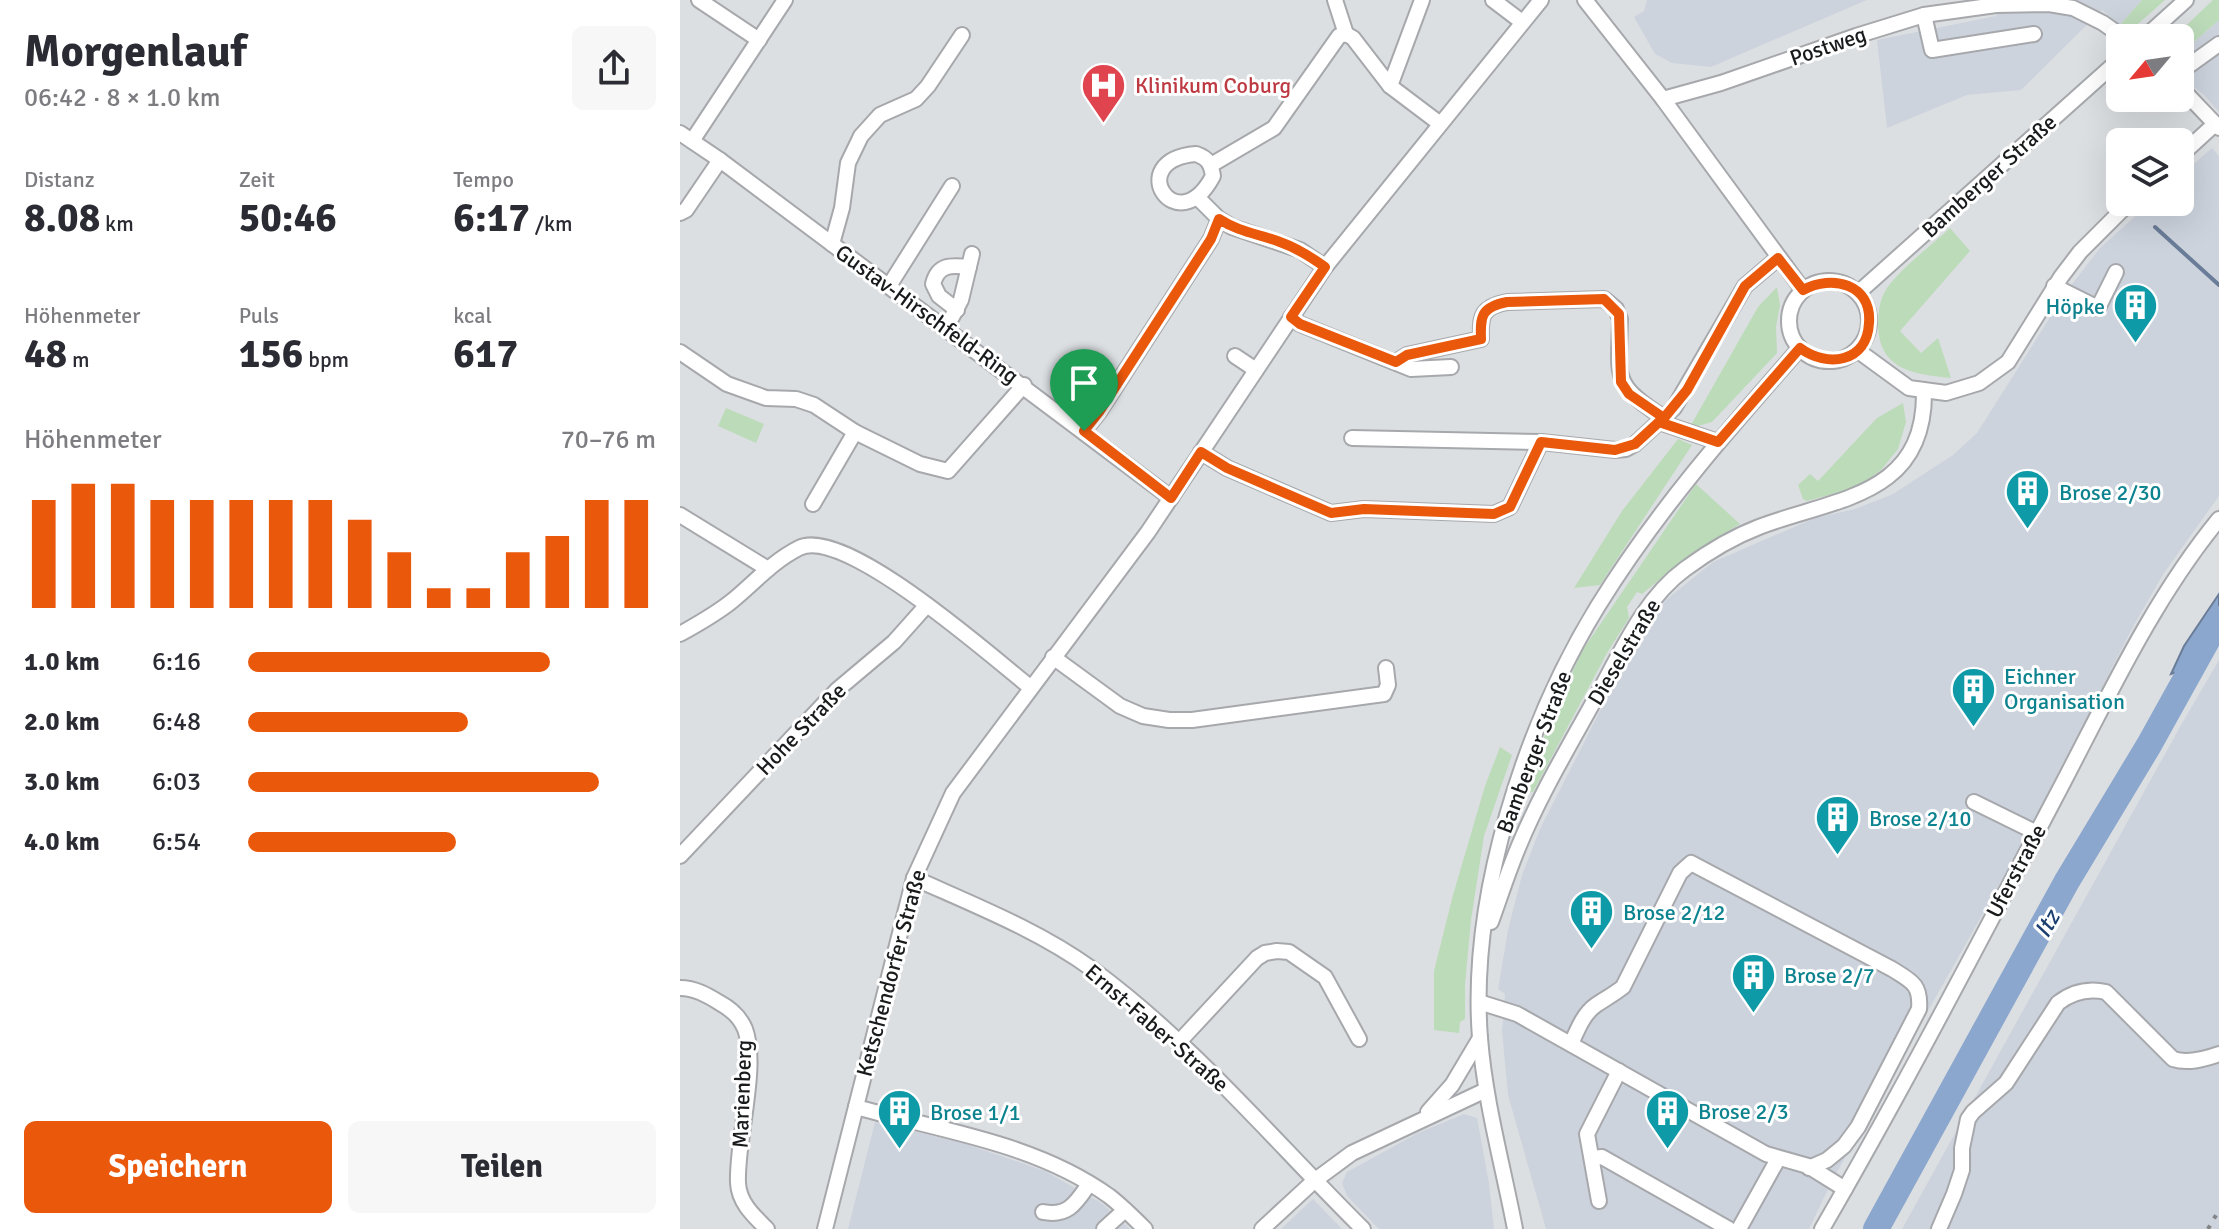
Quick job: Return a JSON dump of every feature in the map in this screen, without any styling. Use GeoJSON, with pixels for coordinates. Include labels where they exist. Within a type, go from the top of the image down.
{"type":"FeatureCollection","features":[{"type":"Feature","properties":{"kind":"street"},"geometry":{"type":"LineString","coordinates":[[699,0],[759,40]]}},
{"type":"Feature","properties":{"kind":"street"},"geometry":{"type":"LineString","coordinates":[[686,137],[785,0]]}},
{"type":"Feature","properties":{"kind":"street"},"geometry":{"type":"LineString","coordinates":[[1335,0],[1346,34],[1353,38],[1390,86],[1439,123]]}},
{"type":"Feature","properties":{"kind":"street"},"geometry":{"type":"LineString","coordinates":[[1390,86],[1422,0]]}},
{"type":"Feature","properties":{"kind":"street"},"geometry":{"type":"LineString","coordinates":[[1493,0],[1522,22]]}},
{"type":"Feature","properties":{"kind":"street","name":"Ketschendorfer Straße"},"geometry":{"type":"LineString","coordinates":[[825,1229],[914,878],[953,793],[1171,498],[1325,267],[1541,0]]}},
{"type":"Feature","properties":{"kind":"street"},"geometry":{"type":"LineString","coordinates":[[1585,0],[1663,99],[1803,290]]}},
{"type":"Feature","properties":{"kind":"street"},"geometry":{"type":"LineString","coordinates":[[2159,24],[2186,0]]}},
{"type":"Feature","properties":{"kind":"street","name":"Postweg"},"geometry":{"type":"LineString","coordinates":[[1663,99],[1721,83],[1924,15],[1996,2],[2073,8],[2106,25]]}},
{"type":"Feature","properties":{"kind":"street"},"geometry":{"type":"LineString","coordinates":[[1924,15],[1932,50],[2034,34]]}},
{"type":"Feature","properties":{"kind":"street"},"geometry":{"type":"LineString","coordinates":[[1211,165],[1274,128],[1339,36],[1346,34]]}},
{"type":"Feature","properties":{"kind":"street"},"geometry":{"type":"LineString","coordinates":[[832,244],[842,208],[848,163],[861,136],[880,115],[916,99],[962,35]]}},
{"type":"Feature","properties":{"kind":"street"},"geometry":{"type":"LineString","coordinates":[[2194,62],[2219,44]]}},
{"type":"Feature","properties":{"kind":"street","name":"Bamberger Straße"},"geometry":{"type":"LineString","coordinates":[[1858,293],[2106,72]]}},
{"type":"Feature","properties":{"kind":"street"},"geometry":{"type":"LineString","coordinates":[[2194,102],[2217,126],[2194,145]]}},
{"type":"Feature","properties":{"kind":"street","name":"Gustav-Hirschfeld-Ring"},"geometry":{"type":"LineString","coordinates":[[686,137],[1024,385],[1171,498]]}},
{"type":"Feature","properties":{"kind":"street"},"geometry":{"type":"LineString","coordinates":[[1196,154],[1207,159],[1213,176],[1197,197],[1184,203],[1173,203],[1167,199],[1160,188],[1162,170],[1169,161],[1181,155],[1196,154]]}},
{"type":"Feature","properties":{"kind":"street"},"geometry":{"type":"LineString","coordinates":[[680,213],[686,210],[720,160]]}},
{"type":"Feature","properties":{"kind":"street"},"geometry":{"type":"LineString","coordinates":[[889,286],[952,186]]}},
{"type":"Feature","properties":{"kind":"street"},"geometry":{"type":"LineString","coordinates":[[1197,197],[1219,219],[1247,233],[1300,250],[1325,267]]}},
{"type":"Feature","properties":{"kind":"street"},"geometry":{"type":"LineString","coordinates":[[1857,350],[1909,388],[1924,392],[1959,391],[1998,371],[2016,351],[2054,286],[2080,252],[2116,216]]}},
{"type":"Feature","properties":{"kind":"street"},"geometry":{"type":"LineString","coordinates":[[1084,431],[1211,239],[1219,219]]}},
{"type":"Feature","properties":{"kind":"street"},"geometry":{"type":"LineString","coordinates":[[1352,438],[1541,442],[1626,449],[1661,420],[1687,390],[1745,286],[1778,258]]}},
{"type":"Feature","properties":{"kind":"street"},"geometry":{"type":"LineString","coordinates":[[945,327],[957,310],[970,260],[941,269],[936,273],[933,284],[939,296],[957,310]]}},
{"type":"Feature","properties":{"kind":"street"},"geometry":{"type":"LineString","coordinates":[[2054,286],[2098,308],[2116,272]]}},
{"type":"Feature","properties":{"kind":"street"},"geometry":{"type":"LineString","coordinates":[[1831,281],[1846,284],[1858,293],[1867,306],[1870,322],[1866,337],[1857,350],[1844,359],[1828,361],[1813,358],[1800,348],[1791,334],[1789,319],[1793,303],[1803,290],[1816,283],[1831,281]]}},
{"type":"Feature","properties":{"kind":"street"},"geometry":{"type":"LineString","coordinates":[[1396,362],[1407,355],[1481,339],[1480,323],[1485,311],[1493,305],[1604,299],[1619,314],[1621,382],[1629,394],[1661,420],[1718,442]]}},
{"type":"Feature","properties":{"kind":"street"},"geometry":{"type":"LineString","coordinates":[[1291,317],[1300,324],[1411,369],[1451,367]]}},
{"type":"Feature","properties":{"kind":"street","name":"Bamberger Straße"},"geometry":{"type":"LineString","coordinates":[[1515,1229],[1486,1090],[1479,1002],[1489,890],[1521,772],[1553,696],[1599,605],[1671,499],[1800,348]]}},
{"type":"Feature","properties":{"kind":"street"},"geometry":{"type":"LineString","coordinates":[[680,352],[727,384],[766,398],[796,399],[814,405],[855,432],[920,464],[948,471],[1024,385]]}},
{"type":"Feature","properties":{"kind":"street"},"geometry":{"type":"LineString","coordinates":[[1235,356],[1256,370]]}},
{"type":"Feature","properties":{"kind":"street","name":"Dieselstraße"},"geometry":{"type":"LineString","coordinates":[[1482,949],[1518,848],[1534,813],[1642,617],[1661,592],[1682,571],[1719,546],[1758,527],[1851,498],[1886,481],[1909,457],[1920,434],[1925,415],[1924,392]]}},
{"type":"Feature","properties":{"kind":"street"},"geometry":{"type":"LineString","coordinates":[[813,504],[855,432]]}},
{"type":"Feature","properties":{"kind":"street"},"geometry":{"type":"LineString","coordinates":[[1201,452],[1227,468],[1331,513],[1364,509],[1494,514],[1510,507],[1541,442]]}},
{"type":"Feature","properties":{"kind":"street"},"geometry":{"type":"LineString","coordinates":[[680,515],[768,569]]}},
{"type":"Feature","properties":{"kind":"street","name":"Uferstraße"},"geometry":{"type":"LineString","coordinates":[[1822,1229],[2142,634],[2219,519]]}},
{"type":"Feature","properties":{"kind":"street"},"geometry":{"type":"LineString","coordinates":[[680,634],[715,614],[768,569],[801,547],[827,546],[872,567],[927,605],[1030,687]]}},
{"type":"Feature","properties":{"kind":"street","name":"Hohe Straße"},"geometry":{"type":"LineString","coordinates":[[680,856],[837,690],[894,642],[927,605]]}},
{"type":"Feature","properties":{"kind":"street"},"geometry":{"type":"LineString","coordinates":[[1053,657],[1120,706],[1143,716],[1169,720],[1192,720],[1384,694],[1388,685],[1386,668]]}},
{"type":"Feature","properties":{"kind":"street"},"geometry":{"type":"LineString","coordinates":[[1974,802],[2037,833]]}},
{"type":"Feature","properties":{"kind":"street"},"geometry":{"type":"LineString","coordinates":[[1571,1044],[1594,1006],[1623,987],[1680,873],[1691,863],[1736,885],[1892,969],[1913,982],[1921,994],[1919,1009],[1858,1127],[1844,1146],[1827,1160],[1809,1168]]}},
{"type":"Feature","properties":{"kind":"street","name":"Ernst-Faber-Straße"},"geometry":{"type":"LineString","coordinates":[[914,878],[1059,947],[1091,968],[1179,1042],[1224,1085],[1363,1229]]}},
{"type":"Feature","properties":{"kind":"street"},"geometry":{"type":"LineString","coordinates":[[1179,1042],[1257,958],[1277,951],[1289,952],[1325,977],[1359,1039]]}},
{"type":"Feature","properties":{"kind":"street","name":"Marienberg"},"geometry":{"type":"LineString","coordinates":[[680,988],[705,993],[730,1009],[744,1027],[748,1063],[738,1185],[746,1207],[767,1229]]}},
{"type":"Feature","properties":{"kind":"street"},"geometry":{"type":"LineString","coordinates":[[1939,1229],[1962,1170],[1962,1148],[1968,1119],[2006,1083],[2058,1003],[2067,996],[2086,991],[2106,992],[2173,1059],[2204,1059],[2219,1054]]}},
{"type":"Feature","properties":{"kind":"street"},"geometry":{"type":"LineString","coordinates":[[1479,1002],[1517,1014],[1778,1159],[1809,1168],[1845,1189]]}},
{"type":"Feature","properties":{"kind":"street"},"geometry":{"type":"LineString","coordinates":[[1421,1119],[1452,1085],[1480,1038]]}},
{"type":"Feature","properties":{"kind":"street"},"geometry":{"type":"LineString","coordinates":[[1599,1201],[1587,1134],[1619,1071]]}},
{"type":"Feature","properties":{"kind":"street"},"geometry":{"type":"LineString","coordinates":[[1262,1229],[1314,1181],[1352,1153],[1486,1090]]}},
{"type":"Feature","properties":{"kind":"street"},"geometry":{"type":"LineString","coordinates":[[856,1107],[978,1137],[1069,1172],[1125,1210],[1145,1229]]}},
{"type":"Feature","properties":{"kind":"street"},"geometry":{"type":"LineString","coordinates":[[1592,1158],[1602,1157],[1729,1229]]}},
{"type":"Feature","properties":{"kind":"street"},"geometry":{"type":"LineString","coordinates":[[1739,1229],[1778,1159]]}},
{"type":"Feature","properties":{"kind":"street"},"geometry":{"type":"LineString","coordinates":[[1043,1212],[1059,1214],[1067,1211],[1075,1205],[1089,1184]]}},
{"type":"Feature","properties":{"kind":"street"},"geometry":{"type":"LineString","coordinates":[[1104,1229],[1125,1210]]}},
{"type":"Feature","properties":{"kind":"shaded area"},"geometry":{"type":"Polygon","coordinates":[[[1647,0],[1867,0],[1711,67],[1672,63],[1655,54],[1634,17],[1644,11],[1647,0]]]}},
{"type":"Feature","properties":{"kind":"shaded area"},"geometry":{"type":"Polygon","coordinates":[[[2002,0],[2142,0],[2121,24],[2102,10],[2021,90],[1967,95],[1887,128],[1877,40],[1996,16],[2002,0]]]}},
{"type":"Feature","properties":{"kind":"shaded area"},"geometry":{"type":"Polygon","coordinates":[[[2219,20],[2219,112],[2194,87],[2194,42],[2219,20]]]}},
{"type":"Feature","properties":{"kind":"shaded area"},"geometry":{"type":"Polygon","coordinates":[[[2212,148],[2219,156],[2219,496],[2164,573],[2134,625],[2016,855],[1832,1181],[1809,1229],[1546,1229],[1508,1095],[1502,1031],[1505,994],[1498,989],[1522,875],[1540,829],[1634,644],[1667,599],[1713,562],[1815,518],[1855,509],[1893,494],[1953,455],[1977,433],[2066,292],[2100,248],[2135,216],[2194,216],[2194,164],[2212,148]]]}},
{"type":"Feature","properties":{"kind":"shaded area"},"geometry":{"type":"Polygon","coordinates":[[[2219,660],[2219,1229],[1902,1229],[2181,725],[2219,660]]]}},
{"type":"Feature","properties":{"kind":"shaded area"},"geometry":{"type":"Polygon","coordinates":[[[1464,1114],[1477,1118],[1494,1229],[1379,1229],[1347,1196],[1342,1183],[1347,1172],[1418,1133],[1464,1114]]]}},
{"type":"Feature","properties":{"kind":"shaded area"},"geometry":{"type":"Polygon","coordinates":[[[875,1122],[963,1143],[1045,1171],[1103,1204],[1130,1229],[848,1229],[875,1122]]]}},
{"type":"Feature","properties":{"kind":"shaded area"},"geometry":{"type":"Polygon","coordinates":[[[1313,1199],[1342,1229],[1281,1229],[1313,1199]]]}},
{"type":"Feature","properties":{"kind":"green space"},"geometry":{"type":"Polygon","coordinates":[[[2142,0],[2165,0],[2138,24],[2121,24],[2142,0]]]}},
{"type":"Feature","properties":{"kind":"green space"},"geometry":{"type":"Polygon","coordinates":[[[2213,0],[2219,0],[2219,20],[2194,42],[2194,24],[2188,24],[2213,0]]]}},
{"type":"Feature","properties":{"kind":"green space"},"geometry":{"type":"Polygon","coordinates":[[[1950,228],[1970,251],[1900,331],[1921,353],[1938,338],[1951,378],[1900,367],[1884,351],[1878,323],[1881,301],[1887,288],[1950,228]]]}},
{"type":"Feature","properties":{"kind":"green space"},"geometry":{"type":"Polygon","coordinates":[[[1777,287],[1780,305],[1776,327],[1777,353],[1712,422],[1691,425],[1758,307],[1777,287]]]}},
{"type":"Feature","properties":{"kind":"green space"},"geometry":{"type":"Polygon","coordinates":[[[1903,403],[1906,422],[1898,449],[1881,470],[1858,487],[1807,501],[1803,499],[1798,485],[1810,474],[1818,481],[1877,418],[1903,403]]]}},
{"type":"Feature","properties":{"kind":"green space"},"geometry":{"type":"Polygon","coordinates":[[[726,408],[764,424],[756,443],[718,426],[726,408]]]}},
{"type":"Feature","properties":{"kind":"green space"},"geometry":{"type":"Polygon","coordinates":[[[1678,439],[1692,445],[1600,585],[1574,588],[1622,511],[1678,439]]]}},
{"type":"Feature","properties":{"kind":"green space"},"geometry":{"type":"Polygon","coordinates":[[[1696,484],[1740,524],[1692,553],[1642,594],[1637,592],[1627,607],[1629,618],[1533,792],[1527,793],[1525,787],[1549,724],[1582,651],[1696,484]]]}},
{"type":"Feature","properties":{"kind":"green space"},"geometry":{"type":"Polygon","coordinates":[[[1500,747],[1512,755],[1484,836],[1471,920],[1465,1019],[1460,1022],[1459,1033],[1434,1030],[1434,971],[1485,786],[1500,747]]]}},
{"type":"Feature","properties":{"kind":"water"},"geometry":{"type":"Polygon","coordinates":[[[2219,594],[2219,633],[2205,662],[2171,674],[2184,646],[2219,594]]]}},
{"type":"Feature","properties":{"kind":"waterway"},"geometry":{"type":"LineString","coordinates":[[2155,227],[2219,285]]}},
{"type":"Feature","properties":{"kind":"waterway","name":"Itz"},"geometry":{"type":"LineString","coordinates":[[1876,1229],[2067,881],[2149,745],[2219,619]]}},
{"type":"Feature","properties":{"kind":"railway"},"geometry":{"type":"LineString","coordinates":[[2208,1229],[2219,1210]]}},
{"type":"Feature","properties":{"kind":"place","name":"Klinikum Coburg"},"geometry":{"type":"Point","coordinates":[1104,124]}},
{"type":"Feature","properties":{"kind":"place","name":"Höpke"},"geometry":{"type":"Point","coordinates":[2136,345]}},
{"type":"Feature","properties":{"kind":"place","name":"Brose 2/30"},"geometry":{"type":"Point","coordinates":[2028,531]}},
{"type":"Feature","properties":{"kind":"place","name":"Eichner Organisation"},"geometry":{"type":"Point","coordinates":[1973,728]}},
{"type":"Feature","properties":{"kind":"place","name":"Brose 2/10"},"geometry":{"type":"Point","coordinates":[1838,857]}},
{"type":"Feature","properties":{"kind":"place","name":"Brose 2/12"},"geometry":{"type":"Point","coordinates":[1592,951]}},
{"type":"Feature","properties":{"kind":"place","name":"Brose 2/7"},"geometry":{"type":"Point","coordinates":[1753,1014]}},
{"type":"Feature","properties":{"kind":"place","name":"Brose 2/3"},"geometry":{"type":"Point","coordinates":[1667,1150]}},
{"type":"Feature","properties":{"kind":"place","name":"Brose 1/1"},"geometry":{"type":"Point","coordinates":[899,1151]}},
{"type":"Feature","properties":{"kind":"route"},"geometry":{"type":"LineString","coordinates":[[1219,219],[1247,233],[1300,250],[1325,267],[1291,317],[1300,324],[1396,362],[1407,355],[1481,339],[1480,323],[1485,311],[1493,305],[1598,298],[1609,301],[1620,319],[1621,382],[1629,394],[1664,418],[1687,390],[1745,286],[1778,258],[1803,290],[1816,283],[1831,281],[1846,284],[1858,293],[1867,306],[1870,322],[1866,337],[1857,350],[1844,359],[1828,361],[1813,358],[1800,348],[1718,442],[1659,422],[1626,449],[1541,442],[1510,507],[1494,514],[1364,509],[1331,513],[1227,468],[1201,452],[1171,498],[1084,431],[1211,239],[1219,219]]}}]}
